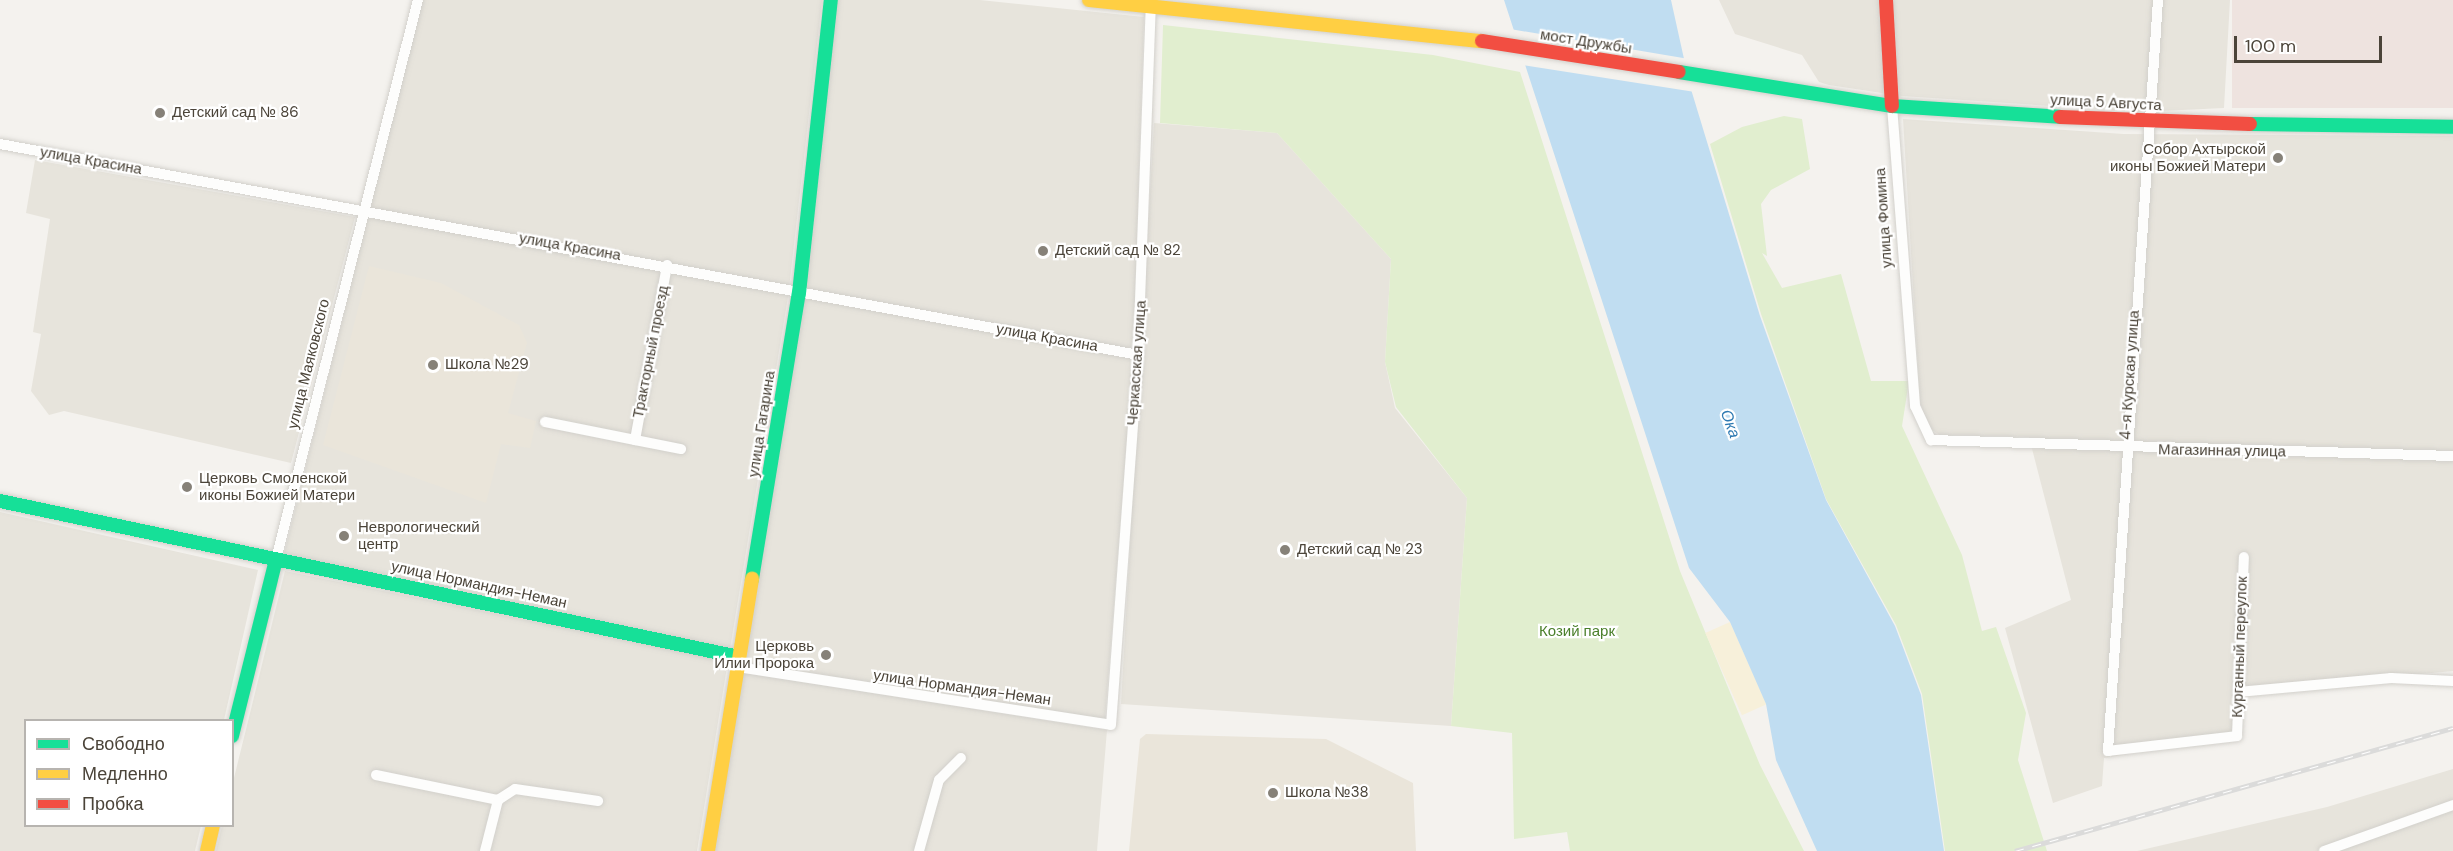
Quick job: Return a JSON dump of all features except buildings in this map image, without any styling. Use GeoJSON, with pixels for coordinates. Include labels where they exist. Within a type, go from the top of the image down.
{"type":"FeatureCollection","features":[{"type":"Feature","properties":{"kind":"main road","name":"улица Гагарина"},"geometry":{"type":"LineString","coordinates":[[708,851],[800,293],[831,0]]}},
{"type":"Feature","properties":{"kind":"main road","name":"мост Дружбы"},"geometry":{"type":"LineString","coordinates":[[1089,0],[1150,3],[1407,29],[1759,87]]}},
{"type":"Feature","properties":{"kind":"main road","name":"улица Фомина"},"geometry":{"type":"LineString","coordinates":[[1886,0],[1892,106]]}},
{"type":"Feature","properties":{"kind":"main road","name":"улица 5 Августа"},"geometry":{"type":"LineString","coordinates":[[1759,87],[1892,106],[2148,123],[2453,127]]}},
{"type":"Feature","properties":{"kind":"main road","name":"улица Нормандия-Неман"},"geometry":{"type":"LineString","coordinates":[[0,501],[276,559],[738,662]]}},
{"type":"Feature","properties":{"kind":"main road","name":"улица Маяковского"},"geometry":{"type":"LineString","coordinates":[[234,728],[276,559]]}},
{"type":"Feature","properties":{"kind":"main road"},"geometry":{"type":"LineString","coordinates":[[207,851],[213,827]]}},
{"type":"Feature","properties":{"kind":"street","name":"улица Маяковского"},"geometry":{"type":"LineString","coordinates":[[276,559],[418,0]]}},
{"type":"Feature","properties":{"kind":"street","name":"4-я Курская улица"},"geometry":{"type":"LineString","coordinates":[[2158,0],[2124,449],[2108,751],[2237,736]]}},
{"type":"Feature","properties":{"kind":"street","name":"Черкасская улица"},"geometry":{"type":"LineString","coordinates":[[1111,725],[1138,355],[1150,3]]}},
{"type":"Feature","properties":{"kind":"street","name":"улица Фомина"},"geometry":{"type":"LineString","coordinates":[[1892,106],[1915,406],[1923,433]]}},
{"type":"Feature","properties":{"kind":"street","name":"улица Красина"},"geometry":{"type":"LineString","coordinates":[[0,144],[667,265],[800,293],[1138,355]]}},
{"type":"Feature","properties":{"kind":"street","name":"Тракторный проезд"},"geometry":{"type":"LineString","coordinates":[[634,440],[667,265]]}},
{"type":"Feature","properties":{"kind":"street","name":"Тракторный проезд"},"geometry":{"type":"LineString","coordinates":[[545,422],[681,449]]}},
{"type":"Feature","properties":{"kind":"street","name":"Магазинная улица"},"geometry":{"type":"LineString","coordinates":[[1923,433],[1940,443],[2453,456]]}},
{"type":"Feature","properties":{"kind":"street","name":"Курганный переулок"},"geometry":{"type":"LineString","coordinates":[[2237,736],[2244,557]]}},
{"type":"Feature","properties":{"kind":"street","name":"улица Нормандия-Неман"},"geometry":{"type":"LineString","coordinates":[[738,662],[1111,725]]}},
{"type":"Feature","properties":{"kind":"street"},"geometry":{"type":"LineString","coordinates":[[2238,692],[2391,678],[2453,681]]}},
{"type":"Feature","properties":{"kind":"street"},"geometry":{"type":"LineString","coordinates":[[919,851],[939,780],[961,758]]}},
{"type":"Feature","properties":{"kind":"street"},"geometry":{"type":"LineString","coordinates":[[376,775],[498,800],[516,789],[598,801]]}},
{"type":"Feature","properties":{"kind":"street"},"geometry":{"type":"LineString","coordinates":[[485,851],[498,800]]}},
{"type":"Feature","properties":{"kind":"street"},"geometry":{"type":"LineString","coordinates":[[2324,851],[2453,805]]}},
{"type":"Feature","properties":{"kind":"shaded area"},"geometry":{"type":"Polygon","coordinates":[[[422,0],[822,0],[788,297],[730,649],[284,554],[422,0]]]}},
{"type":"Feature","properties":{"kind":"shaded area"},"geometry":{"type":"Polygon","coordinates":[[[834,0],[980,0],[1144,17],[1133,359],[1105,719],[850,686],[742,665],[834,0]]]}},
{"type":"Feature","properties":{"kind":"shaded area"},"geometry":{"type":"Polygon","coordinates":[[[1719,0],[2230,0],[2224,108],[2140,112],[1902,96],[1829,85],[1819,82],[1802,55],[1735,34],[1719,0]]]}},
{"type":"Feature","properties":{"kind":"shaded area"},"geometry":{"type":"Polygon","coordinates":[[[2232,0],[2453,0],[2453,108],[2232,108],[2232,0]]]}},
{"type":"Feature","properties":{"kind":"shaded area"},"geometry":{"type":"Polygon","coordinates":[[[1903,119],[2124,134],[2453,136],[2453,671],[2236,691],[2236,736],[2104,758],[2102,786],[2053,803],[2005,628],[2071,600],[2029,437],[1940,435],[1927,427],[1920,402],[1903,119]]]}},
{"type":"Feature","properties":{"kind":"shaded area"},"geometry":{"type":"Polygon","coordinates":[[[1154,123],[1277,133],[1391,259],[1385,362],[1395,408],[1467,498],[1451,726],[1121,704],[1154,123]]]}},
{"type":"Feature","properties":{"kind":"shaded area"},"geometry":{"type":"Polygon","coordinates":[[[35,160],[355,217],[291,463],[64,411],[49,415],[31,391],[41,334],[33,332],[50,219],[26,213],[35,160]]]}},
{"type":"Feature","properties":{"kind":"shaded area","name":"Школа №29"},"geometry":{"type":"Polygon","coordinates":[[[369,266],[441,283],[519,325],[527,343],[508,413],[536,421],[530,448],[501,444],[486,503],[323,445],[369,266]]]}},
{"type":"Feature","properties":{"kind":"shaded area"},"geometry":{"type":"Polygon","coordinates":[[[0,512],[258,570],[224,719],[24,719],[24,827],[201,827],[195,851],[0,851],[0,512]]]}},
{"type":"Feature","properties":{"kind":"shaded area"},"geometry":{"type":"Polygon","coordinates":[[[285,571],[728,661],[697,851],[216,851],[222,827],[234,827],[234,778],[285,571]]]}},
{"type":"Feature","properties":{"kind":"shaded area"},"geometry":{"type":"Polygon","coordinates":[[[739,672],[1107,730],[1097,851],[710,851],[739,672]]]}},
{"type":"Feature","properties":{"kind":"shaded area","name":"Школа №38"},"geometry":{"type":"Polygon","coordinates":[[[1146,734],[1326,739],[1413,783],[1416,851],[1129,851],[1140,739],[1146,734]]]}},
{"type":"Feature","properties":{"kind":"shaded area"},"geometry":{"type":"Polygon","coordinates":[[[2453,769],[2453,851],[2137,851],[2327,807],[2453,769]]]}},
{"type":"Feature","properties":{"kind":"green space","name":"Козий парк"},"geometry":{"type":"Polygon","coordinates":[[[1163,25],[1433,55],[1520,72],[1680,571],[1760,765],[1804,851],[1570,851],[1567,832],[1514,839],[1512,733],[1451,726],[1467,498],[1396,407],[1385,362],[1391,259],[1277,133],[1160,123],[1163,25]]]}},
{"type":"Feature","properties":{"kind":"green space"},"geometry":{"type":"Polygon","coordinates":[[[1784,116],[1802,119],[1810,169],[1771,190],[1761,204],[1767,256],[1762,253],[1782,288],[1841,274],[1871,381],[1909,381],[1902,426],[1962,555],[1982,631],[1996,627],[2026,713],[2018,760],[2047,851],[1945,851],[1922,694],[1896,625],[1826,499],[1761,314],[1710,144],[1742,127],[1784,116]]]}},
{"type":"Feature","properties":{"kind":"sand"},"geometry":{"type":"Polygon","coordinates":[[[1730,622],[1767,704],[1742,715],[1705,633],[1730,622]]]}},
{"type":"Feature","properties":{"kind":"water","name":"Ока"},"geometry":{"type":"Polygon","coordinates":[[[1504,0],[1671,0],[1690,86],[1760,316],[1826,500],[1895,626],[1921,695],[1944,851],[1817,851],[1776,760],[1766,704],[1730,622],[1689,568],[1504,0]]]}},
{"type":"Feature","properties":{"kind":"pier"},"geometry":{"type":"Polygon","coordinates":[[[1510,29],[1689,59],[1695,92],[1522,65],[1510,29]]]}},
{"type":"Feature","properties":{"kind":"railway"},"geometry":{"type":"LineString","coordinates":[[2015,851],[2453,728]]}},
{"type":"Feature","properties":{"kind":"traffic: fast"},"geometry":{"type":"LineString","coordinates":[[752,579],[799,293],[831,0]]}},
{"type":"Feature","properties":{"kind":"traffic: fast"},"geometry":{"type":"LineString","coordinates":[[1679,72],[1892,106],[2060,117]]}},
{"type":"Feature","properties":{"kind":"traffic: fast"},"geometry":{"type":"LineString","coordinates":[[2250,124],[2453,127]]}},
{"type":"Feature","properties":{"kind":"traffic: fast"},"geometry":{"type":"LineString","coordinates":[[0,501],[739,657]]}},
{"type":"Feature","properties":{"kind":"traffic: fast"},"geometry":{"type":"LineString","coordinates":[[234,728],[276,559]]}},
{"type":"Feature","properties":{"kind":"traffic: slow"},"geometry":{"type":"LineString","coordinates":[[1089,0],[1482,41]]}},
{"type":"Feature","properties":{"kind":"traffic: slow"},"geometry":{"type":"LineString","coordinates":[[708,851],[752,579]]}},
{"type":"Feature","properties":{"kind":"traffic: slow"},"geometry":{"type":"LineString","coordinates":[[207,851],[213,827]]}},
{"type":"Feature","properties":{"kind":"traffic: jam"},"geometry":{"type":"LineString","coordinates":[[1886,0],[1892,106]]}},
{"type":"Feature","properties":{"kind":"traffic: jam"},"geometry":{"type":"LineString","coordinates":[[1482,41],[1679,72]]}},
{"type":"Feature","properties":{"kind":"traffic: jam"},"geometry":{"type":"LineString","coordinates":[[2060,117],[2250,124]]}},
{"type":"Feature","properties":{"kind":"place","name":"Детский сад № 86"},"geometry":{"type":"Point","coordinates":[160,113]}},
{"type":"Feature","properties":{"kind":"place","name":"Собор Ахтырской иконы Божией Матери"},"geometry":{"type":"Point","coordinates":[2278,158]}},
{"type":"Feature","properties":{"kind":"place","name":"Детский сад № 82"},"geometry":{"type":"Point","coordinates":[1043,251]}},
{"type":"Feature","properties":{"kind":"place","name":"Школа №29"},"geometry":{"type":"Point","coordinates":[433,365]}},
{"type":"Feature","properties":{"kind":"place","name":"Церковь Смоленской иконы Божией Матери"},"geometry":{"type":"Point","coordinates":[187,487]}},
{"type":"Feature","properties":{"kind":"place","name":"Неврологический центр"},"geometry":{"type":"Point","coordinates":[344,536]}},
{"type":"Feature","properties":{"kind":"place","name":"Детский сад № 23"},"geometry":{"type":"Point","coordinates":[1285,550]}},
{"type":"Feature","properties":{"kind":"place","name":"Церковь Илии Пророка"},"geometry":{"type":"Point","coordinates":[826,655]}},
{"type":"Feature","properties":{"kind":"place","name":"Школа №38"},"geometry":{"type":"Point","coordinates":[1273,793]}}]}
